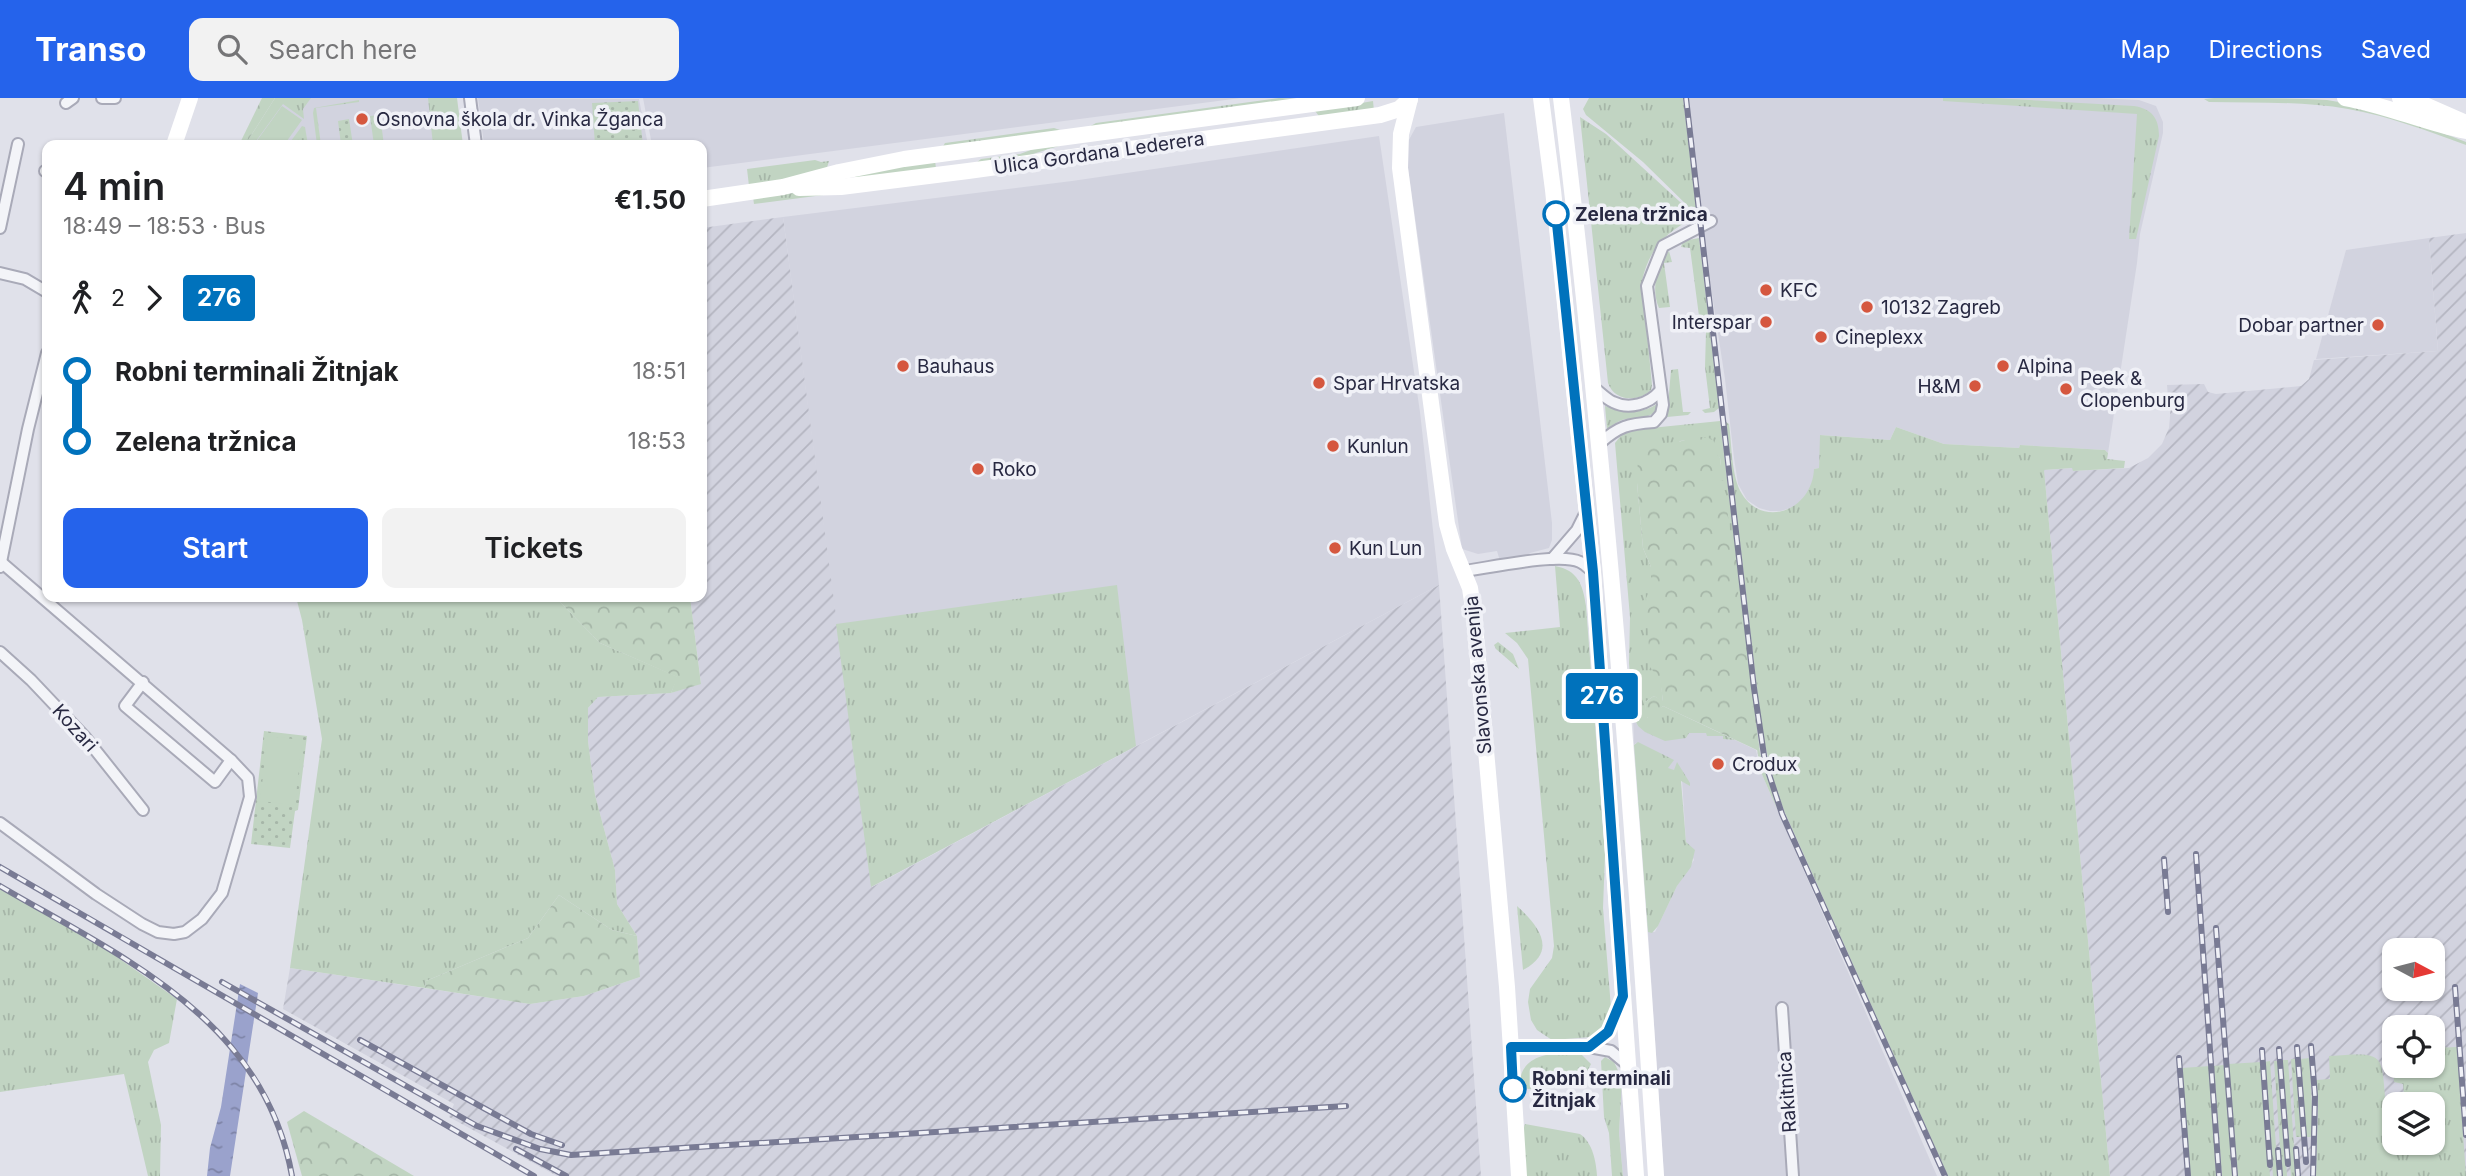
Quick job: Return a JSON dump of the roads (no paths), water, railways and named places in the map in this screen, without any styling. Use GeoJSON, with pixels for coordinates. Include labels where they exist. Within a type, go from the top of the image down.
{"type":"FeatureCollection","features":[{"type":"Feature","properties":{"kind":"street"},"geometry":{"type":"LineString","coordinates":[[102,98],[115,98]]}},
{"type":"Feature","properties":{"kind":"street"},"geometry":{"type":"LineString","coordinates":[[176,138],[190,98]]}},
{"type":"Feature","properties":{"kind":"street"},"geometry":{"type":"LineString","coordinates":[[470,98],[475,140]]}},
{"type":"Feature","properties":{"kind":"street","name":"Ulica Gordana Lederera"},"geometry":{"type":"LineString","coordinates":[[707,198],[783,187],[904,159],[1357,98]]}},
{"type":"Feature","properties":{"kind":"street","name":"Ulica Gordana Lederera"},"geometry":{"type":"LineString","coordinates":[[783,187],[841,187],[1380,115],[1399,108],[1410,98]]}},
{"type":"Feature","properties":{"kind":"street","name":"Slavonska avenija"},"geometry":{"type":"LineString","coordinates":[[1410,98],[1401,134],[1400,168],[1449,533],[1470,588],[1474,615],[1511,1047],[1519,1176]]}},
{"type":"Feature","properties":{"kind":"street"},"geometry":{"type":"LineString","coordinates":[[1541,98],[1593,572],[1636,1176]]}},
{"type":"Feature","properties":{"kind":"street"},"geometry":{"type":"LineString","coordinates":[[1561,98],[1600,443],[1628,771],[1656,1176]]}},
{"type":"Feature","properties":{"kind":"street"},"geometry":{"type":"LineString","coordinates":[[2345,98],[2466,131]]}},
{"type":"Feature","properties":{"kind":"street"},"geometry":{"type":"LineString","coordinates":[[2400,98],[2425,105],[2466,123]]}},
{"type":"Feature","properties":{"kind":"street"},"geometry":{"type":"LineString","coordinates":[[1380,115],[1395,123],[1401,134]]}},
{"type":"Feature","properties":{"kind":"street"},"geometry":{"type":"LineString","coordinates":[[0,228],[18,144]]}},
{"type":"Feature","properties":{"kind":"street"},"geometry":{"type":"LineString","coordinates":[[1600,443],[1615,430],[1624,426],[1654,422],[1661,414],[1663,405],[1647,286],[1663,246],[1711,221]]}},
{"type":"Feature","properties":{"kind":"street"},"geometry":{"type":"LineString","coordinates":[[0,273],[25,279],[42,289]]}},
{"type":"Feature","properties":{"kind":"street"},"geometry":{"type":"LineString","coordinates":[[42,373],[1,558],[42,594]]}},
{"type":"Feature","properties":{"kind":"street"},"geometry":{"type":"LineString","coordinates":[[1594,388],[1613,402],[1625,405],[1646,403],[1653,400],[1660,391]]}},
{"type":"Feature","properties":{"kind":"street"},"geometry":{"type":"LineString","coordinates":[[1552,559],[1577,530],[1587,511]]}},
{"type":"Feature","properties":{"kind":"street"},"geometry":{"type":"LineString","coordinates":[[1464,571],[1552,559],[1580,562],[1593,572]]}},
{"type":"Feature","properties":{"kind":"street"},"geometry":{"type":"LineString","coordinates":[[0,823],[96,894],[142,924],[158,932],[174,934],[185,932],[202,919],[222,892],[250,797],[248,778],[231,760],[51,602]]}},
{"type":"Feature","properties":{"kind":"street","name":"Kozari"},"geometry":{"type":"LineString","coordinates":[[0,652],[31,680],[85,737],[143,810]]}},
{"type":"Feature","properties":{"kind":"street"},"geometry":{"type":"LineString","coordinates":[[143,682],[125,706],[215,782],[231,760]]}},
{"type":"Feature","properties":{"kind":"street"},"geometry":{"type":"LineString","coordinates":[[1589,1047],[1608,1032],[1623,996]]}},
{"type":"Feature","properties":{"kind":"street","name":"Rakitnica"},"geometry":{"type":"LineString","coordinates":[[1782,1008],[1793,1176]]}},
{"type":"Feature","properties":{"kind":"street"},"geometry":{"type":"LineString","coordinates":[[1511,1047],[1589,1047],[1611,1051],[1629,1066]]}},
{"type":"Feature","properties":{"kind":"water"},"geometry":{"type":"Polygon","coordinates":[[[240,984],[258,993],[230,1176],[207,1176],[210,1148],[221,1107],[240,984]]]}},
{"type":"Feature","properties":{"kind":"railway"},"geometry":{"type":"LineString","coordinates":[[1686,98],[1754,688],[1765,762],[1782,814],[1945,1176]]}},
{"type":"Feature","properties":{"kind":"railway"},"geometry":{"type":"LineString","coordinates":[[2196,854],[2219,1176]]}},
{"type":"Feature","properties":{"kind":"railway"},"geometry":{"type":"LineString","coordinates":[[2164,859],[2168,912]]}},
{"type":"Feature","properties":{"kind":"railway"},"geometry":{"type":"LineString","coordinates":[[0,867],[534,1176]]}},
{"type":"Feature","properties":{"kind":"railway"},"geometry":{"type":"LineString","coordinates":[[0,886],[139,968],[182,999],[220,1034],[252,1075],[276,1121],[292,1176]]}},
{"type":"Feature","properties":{"kind":"railway"},"geometry":{"type":"LineString","coordinates":[[2216,928],[2235,1176]]}},
{"type":"Feature","properties":{"kind":"railway"},"geometry":{"type":"LineString","coordinates":[[222,982],[477,1126],[540,1149],[571,1155],[1346,1106]]}},
{"type":"Feature","properties":{"kind":"railway"},"geometry":{"type":"LineString","coordinates":[[2455,987],[2466,1135]]}},
{"type":"Feature","properties":{"kind":"railway"},"geometry":{"type":"LineString","coordinates":[[360,1040],[531,1134],[562,1145]]}},
{"type":"Feature","properties":{"kind":"railway"},"geometry":{"type":"LineString","coordinates":[[2311,1046],[2315,1096],[2313,1176]]}},
{"type":"Feature","properties":{"kind":"railway"},"geometry":{"type":"LineString","coordinates":[[2297,1047],[2306,1162]]}},
{"type":"Feature","properties":{"kind":"railway"},"geometry":{"type":"LineString","coordinates":[[2279,1049],[2288,1164]]}},
{"type":"Feature","properties":{"kind":"railway"},"geometry":{"type":"LineString","coordinates":[[2262,1050],[2270,1165]]}},
{"type":"Feature","properties":{"kind":"railway"},"geometry":{"type":"LineString","coordinates":[[2179,1058],[2188,1176]]}},
{"type":"Feature","properties":{"kind":"railway"},"geometry":{"type":"LineString","coordinates":[[516,1149],[566,1176]]}},
{"type":"Feature","properties":{"kind":"railway"},"geometry":{"type":"LineString","coordinates":[[2296,1149],[2298,1176]]}},
{"type":"Feature","properties":{"kind":"railway"},"geometry":{"type":"LineString","coordinates":[[2278,1150],[2280,1176]]}},
{"type":"Feature","properties":{"kind":"place","name":"Osnovna škola dr. Vinka Žganca"},"geometry":{"type":"Point","coordinates":[362,119]}},
{"type":"Feature","properties":{"kind":"place","name":"Zelena tržnica"},"geometry":{"type":"Point","coordinates":[1556,214]}},
{"type":"Feature","properties":{"kind":"place","name":"KFC"},"geometry":{"type":"Point","coordinates":[1766,290]}},
{"type":"Feature","properties":{"kind":"place","name":"10132 Zagreb"},"geometry":{"type":"Point","coordinates":[1867,307]}},
{"type":"Feature","properties":{"kind":"place","name":"Interspar"},"geometry":{"type":"Point","coordinates":[1766,322]}},
{"type":"Feature","properties":{"kind":"place","name":"Dobar partner"},"geometry":{"type":"Point","coordinates":[2378,325]}},
{"type":"Feature","properties":{"kind":"place","name":"Cineplexx"},"geometry":{"type":"Point","coordinates":[1821,337]}},
{"type":"Feature","properties":{"kind":"place","name":"Bauhaus"},"geometry":{"type":"Point","coordinates":[903,366]}},
{"type":"Feature","properties":{"kind":"place","name":"Alpina"},"geometry":{"type":"Point","coordinates":[2003,366]}},
{"type":"Feature","properties":{"kind":"place","name":"Spar Hrvatska"},"geometry":{"type":"Point","coordinates":[1319,383]}},
{"type":"Feature","properties":{"kind":"place","name":"H&M"},"geometry":{"type":"Point","coordinates":[1975,386]}},
{"type":"Feature","properties":{"kind":"place","name":"Peek & Clopenburg"},"geometry":{"type":"Point","coordinates":[2066,389]}},
{"type":"Feature","properties":{"kind":"place","name":"Kunlun"},"geometry":{"type":"Point","coordinates":[1333,446]}},
{"type":"Feature","properties":{"kind":"place","name":"Roko"},"geometry":{"type":"Point","coordinates":[978,469]}},
{"type":"Feature","properties":{"kind":"place","name":"Kun Lun"},"geometry":{"type":"Point","coordinates":[1335,548]}},
{"type":"Feature","properties":{"kind":"place","name":"Crodux"},"geometry":{"type":"Point","coordinates":[1718,764]}},
{"type":"Feature","properties":{"kind":"place","name":"Robni terminali Žitnjak"},"geometry":{"type":"Point","coordinates":[1513,1089]}}]}
